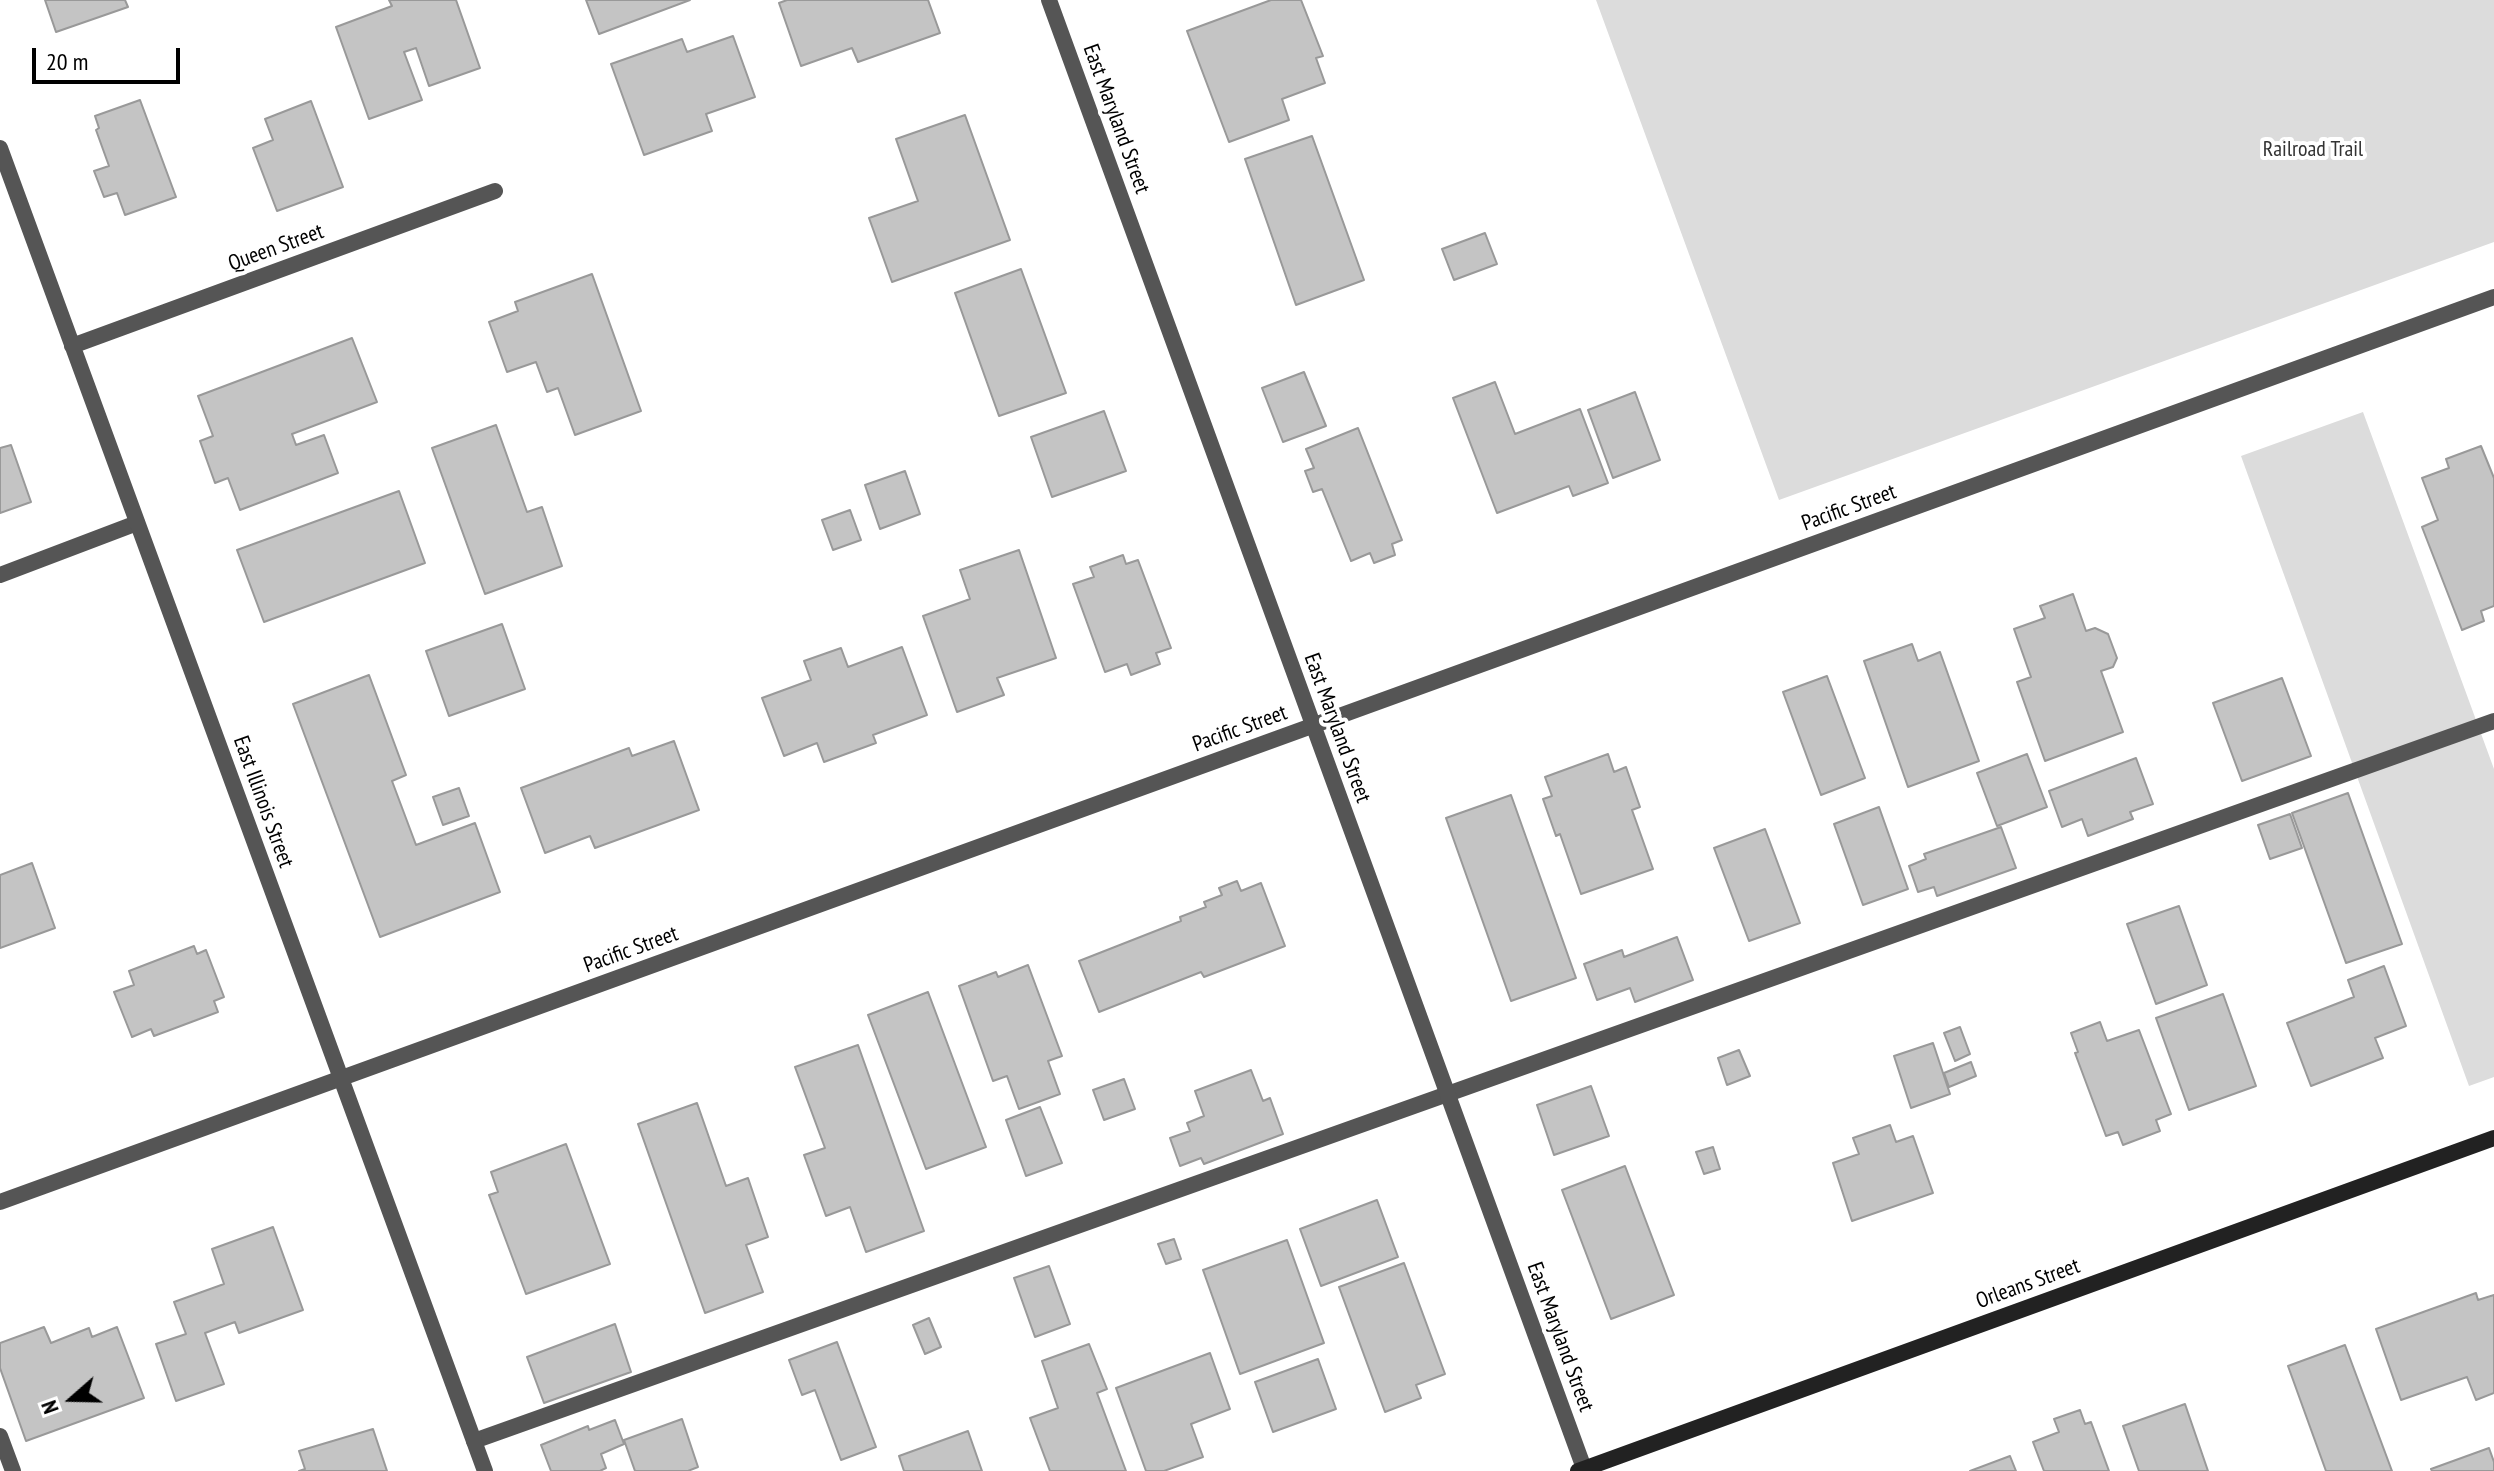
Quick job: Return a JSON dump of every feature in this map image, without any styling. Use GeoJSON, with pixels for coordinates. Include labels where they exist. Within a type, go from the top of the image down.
{"type":"FeatureCollection","features":[{"type":"Feature","properties":{"kind":"main road","name":"Orleans Street"},"geometry":{"type":"LineString","coordinates":[[1582,1470],[2494,1138]]}},
{"type":"Feature","properties":{"kind":"street","name":"East Maryland Street"},"geometry":{"type":"LineString","coordinates":[[1049,0],[1582,1470]]}},
{"type":"Feature","properties":{"kind":"street","name":"East Illinois Street"},"geometry":{"type":"LineString","coordinates":[[0,148],[485,1471]]}},
{"type":"Feature","properties":{"kind":"street","name":"Queen Street"},"geometry":{"type":"LineString","coordinates":[[72,346],[495,191]]}},
{"type":"Feature","properties":{"kind":"street","name":"Pacific Street"},"geometry":{"type":"LineString","coordinates":[[0,1202],[2494,297]]}},
{"type":"Feature","properties":{"kind":"street"},"geometry":{"type":"LineString","coordinates":[[0,575],[137,523]]}},
{"type":"Feature","properties":{"kind":"street"},"geometry":{"type":"LineString","coordinates":[[474,1441],[2494,721]]}},
{"type":"Feature","properties":{"kind":"street"},"geometry":{"type":"LineString","coordinates":[[0,1436],[13,1471]]}},
{"type":"Feature","properties":{"kind":"green space","name":"Railroad Trail"},"geometry":{"type":"Polygon","coordinates":[[[1596,0],[2494,0],[2494,242],[1779,500],[1596,0]]]}},
{"type":"Feature","properties":{"kind":"green space"},"geometry":{"type":"Polygon","coordinates":[[[2363,412],[2494,769],[2494,1077],[2469,1086],[2241,456],[2363,412]]]}},
{"type":"Feature","properties":{"kind":"building"},"geometry":{"type":"Polygon","coordinates":[[[45,0],[125,0],[128,7],[56,32],[45,0]]]}},
{"type":"Feature","properties":{"kind":"building"},"geometry":{"type":"Polygon","coordinates":[[[389,0],[456,0],[480,68],[429,86],[416,48],[404,52],[422,100],[369,119],[336,27],[392,6],[389,0]]]}},
{"type":"Feature","properties":{"kind":"building"},"geometry":{"type":"Polygon","coordinates":[[[586,0],[690,0],[599,34],[586,0]]]}},
{"type":"Feature","properties":{"kind":"building"},"geometry":{"type":"Polygon","coordinates":[[[787,0],[928,0],[940,33],[858,62],[852,48],[801,66],[779,3],[787,0]]]}},
{"type":"Feature","properties":{"kind":"building"},"geometry":{"type":"Polygon","coordinates":[[[1271,0],[1301,0],[1323,56],[1316,58],[1325,83],[1282,99],[1289,120],[1229,142],[1187,31],[1271,0]]]}},
{"type":"Feature","properties":{"kind":"building"},"geometry":{"type":"Polygon","coordinates":[[[733,36],[755,97],[706,114],[712,131],[644,155],[611,64],[682,39],[687,52],[733,36]]]}},
{"type":"Feature","properties":{"kind":"building"},"geometry":{"type":"Polygon","coordinates":[[[140,100],[176,197],[125,215],[117,193],[104,197],[94,171],[109,166],[96,130],[99,128],[95,116],[140,100]]]}},
{"type":"Feature","properties":{"kind":"building"},"geometry":{"type":"Polygon","coordinates":[[[311,101],[343,187],[277,211],[253,148],[273,140],[265,119],[311,101]]]}},
{"type":"Feature","properties":{"kind":"building"},"geometry":{"type":"Polygon","coordinates":[[[965,115],[1010,240],[892,282],[869,218],[918,201],[896,139],[965,115]]]}},
{"type":"Feature","properties":{"kind":"building"},"geometry":{"type":"Polygon","coordinates":[[[1312,136],[1364,280],[1296,305],[1245,159],[1312,136]]]}},
{"type":"Feature","properties":{"kind":"building"},"geometry":{"type":"Polygon","coordinates":[[[1485,233],[1497,264],[1454,280],[1442,249],[1485,233]]]}},
{"type":"Feature","properties":{"kind":"building"},"geometry":{"type":"Polygon","coordinates":[[[1021,269],[1066,393],[999,416],[955,293],[1021,269]]]}},
{"type":"Feature","properties":{"kind":"building"},"geometry":{"type":"Polygon","coordinates":[[[592,274],[641,411],[575,435],[558,388],[547,392],[536,362],[507,372],[489,322],[518,311],[515,302],[592,274]]]}},
{"type":"Feature","properties":{"kind":"building"},"geometry":{"type":"Polygon","coordinates":[[[352,338],[377,402],[292,434],[296,445],[324,435],[338,473],[240,510],[228,478],[215,483],[200,441],[213,436],[198,396],[352,338]]]}},
{"type":"Feature","properties":{"kind":"building"},"geometry":{"type":"Polygon","coordinates":[[[1304,372],[1326,426],[1283,442],[1262,388],[1304,372]]]}},
{"type":"Feature","properties":{"kind":"building"},"geometry":{"type":"Polygon","coordinates":[[[1495,382],[1515,434],[1580,409],[1608,483],[1573,496],[1569,486],[1497,513],[1453,398],[1495,382]]]}},
{"type":"Feature","properties":{"kind":"building"},"geometry":{"type":"Polygon","coordinates":[[[1635,392],[1660,460],[1613,478],[1588,410],[1635,392]]]}},
{"type":"Feature","properties":{"kind":"building"},"geometry":{"type":"Polygon","coordinates":[[[1104,411],[1126,471],[1052,497],[1031,437],[1104,411]]]}},
{"type":"Feature","properties":{"kind":"building"},"geometry":{"type":"Polygon","coordinates":[[[496,425],[527,512],[542,507],[562,566],[485,594],[432,448],[496,425]]]}},
{"type":"Feature","properties":{"kind":"building"},"geometry":{"type":"Polygon","coordinates":[[[1358,428],[1402,540],[1392,544],[1395,555],[1374,563],[1370,553],[1351,561],[1322,489],[1313,492],[1305,471],[1314,468],[1306,449],[1358,428]]]}},
{"type":"Feature","properties":{"kind":"building"},"geometry":{"type":"Polygon","coordinates":[[[11,445],[31,502],[0,513],[0,448],[11,445]]]}},
{"type":"Feature","properties":{"kind":"building"},"geometry":{"type":"Polygon","coordinates":[[[2481,446],[2494,478],[2494,606],[2481,611],[2484,621],[2462,630],[2422,527],[2438,520],[2422,478],[2449,468],[2446,459],[2481,446]]]}},
{"type":"Feature","properties":{"kind":"building"},"geometry":{"type":"Polygon","coordinates":[[[905,471],[920,514],[880,529],[865,485],[905,471]]]}},
{"type":"Feature","properties":{"kind":"building"},"geometry":{"type":"Polygon","coordinates":[[[399,491],[425,563],[264,622],[237,550],[399,491]]]}},
{"type":"Feature","properties":{"kind":"building"},"geometry":{"type":"Polygon","coordinates":[[[850,510],[861,540],[833,550],[822,520],[850,510]]]}},
{"type":"Feature","properties":{"kind":"building"},"geometry":{"type":"Polygon","coordinates":[[[1019,550],[1056,658],[997,678],[1004,695],[957,712],[923,616],[970,599],[960,570],[1019,550]]]}},
{"type":"Feature","properties":{"kind":"building"},"geometry":{"type":"Polygon","coordinates":[[[1123,555],[1126,564],[1138,560],[1171,648],[1156,653],[1160,664],[1131,675],[1127,664],[1105,672],[1073,584],[1094,577],[1090,567],[1123,555]]]}},
{"type":"Feature","properties":{"kind":"building"},"geometry":{"type":"Polygon","coordinates":[[[2073,594],[2086,631],[2095,628],[2108,634],[2117,658],[2113,667],[2101,671],[2123,732],[2045,761],[2017,682],[2031,677],[2014,629],[2045,618],[2040,606],[2073,594]]]}},
{"type":"Feature","properties":{"kind":"building"},"geometry":{"type":"Polygon","coordinates":[[[502,624],[525,689],[449,716],[426,651],[502,624]]]}},
{"type":"Feature","properties":{"kind":"building"},"geometry":{"type":"Polygon","coordinates":[[[1912,644],[1918,661],[1940,652],[1979,761],[1908,787],[1864,661],[1912,644]]]}},
{"type":"Feature","properties":{"kind":"building"},"geometry":{"type":"Polygon","coordinates":[[[902,647],[927,715],[873,735],[876,743],[824,762],[817,743],[784,756],[762,698],[811,680],[804,661],[841,648],[848,667],[902,647]]]}},
{"type":"Feature","properties":{"kind":"building"},"geometry":{"type":"Polygon","coordinates":[[[369,675],[406,775],[392,781],[416,845],[475,823],[500,892],[380,937],[293,704],[369,675]]]}},
{"type":"Feature","properties":{"kind":"building"},"geometry":{"type":"Polygon","coordinates":[[[1827,676],[1865,778],[1821,795],[1783,692],[1827,676]]]}},
{"type":"Feature","properties":{"kind":"building"},"geometry":{"type":"Polygon","coordinates":[[[2282,678],[2311,756],[2242,781],[2213,703],[2282,678]]]}},
{"type":"Feature","properties":{"kind":"building"},"geometry":{"type":"Polygon","coordinates":[[[674,741],[699,810],[595,848],[590,836],[545,853],[521,788],[629,748],[632,756],[674,741]]]}},
{"type":"Feature","properties":{"kind":"building"},"geometry":{"type":"Polygon","coordinates":[[[1608,754],[1614,772],[1626,767],[1640,807],[1632,810],[1653,869],[1581,894],[1560,834],[1556,836],[1543,799],[1552,796],[1545,777],[1608,754]]]}},
{"type":"Feature","properties":{"kind":"building"},"geometry":{"type":"Polygon","coordinates":[[[2027,754],[2047,807],[1997,826],[1977,773],[2027,754]]]}},
{"type":"Feature","properties":{"kind":"building"},"geometry":{"type":"Polygon","coordinates":[[[2136,758],[2153,804],[2130,812],[2133,819],[2088,836],[2082,819],[2062,827],[2049,791],[2136,758]]]}},
{"type":"Feature","properties":{"kind":"building"},"geometry":{"type":"Polygon","coordinates":[[[459,788],[469,816],[443,825],[433,797],[459,788]]]}},
{"type":"Feature","properties":{"kind":"building"},"geometry":{"type":"Polygon","coordinates":[[[2348,793],[2402,944],[2346,963],[2292,813],[2348,793]]]}},
{"type":"Feature","properties":{"kind":"building"},"geometry":{"type":"Polygon","coordinates":[[[1511,795],[1576,978],[1511,1001],[1446,818],[1511,795]]]}},
{"type":"Feature","properties":{"kind":"building"},"geometry":{"type":"Polygon","coordinates":[[[1879,807],[1908,889],[1863,905],[1834,824],[1879,807]]]}},
{"type":"Feature","properties":{"kind":"building"},"geometry":{"type":"Polygon","coordinates":[[[2290,814],[2302,848],[2270,859],[2258,825],[2290,814]]]}},
{"type":"Feature","properties":{"kind":"building"},"geometry":{"type":"Polygon","coordinates":[[[2001,827],[2016,868],[1937,896],[1934,887],[1918,892],[1909,866],[1926,859],[1924,854],[2001,827]]]}},
{"type":"Feature","properties":{"kind":"building"},"geometry":{"type":"Polygon","coordinates":[[[1765,829],[1800,923],[1749,941],[1714,848],[1765,829]]]}},
{"type":"Feature","properties":{"kind":"building"},"geometry":{"type":"Polygon","coordinates":[[[32,863],[55,928],[0,948],[0,875],[32,863]]]}},
{"type":"Feature","properties":{"kind":"building"},"geometry":{"type":"Polygon","coordinates":[[[1237,881],[1241,891],[1261,883],[1285,946],[1204,977],[1201,972],[1099,1012],[1079,961],[1181,921],[1180,917],[1206,907],[1204,902],[1222,895],[1219,888],[1237,881]]]}},
{"type":"Feature","properties":{"kind":"building"},"geometry":{"type":"Polygon","coordinates":[[[2179,906],[2207,985],[2156,1004],[2127,924],[2179,906]]]}},
{"type":"Feature","properties":{"kind":"building"},"geometry":{"type":"Polygon","coordinates":[[[1677,937],[1693,980],[1635,1002],[1630,988],[1597,1000],[1584,964],[1622,950],[1624,957],[1677,937]]]}},
{"type":"Feature","properties":{"kind":"building"},"geometry":{"type":"Polygon","coordinates":[[[194,946],[197,954],[206,950],[224,997],[214,1001],[218,1012],[154,1036],[151,1029],[132,1037],[114,992],[134,985],[129,971],[194,946]]]}},
{"type":"Feature","properties":{"kind":"building"},"geometry":{"type":"Polygon","coordinates":[[[1028,965],[1062,1056],[1048,1061],[1060,1094],[1019,1109],[1007,1076],[993,1081],[959,986],[996,972],[998,977],[1028,965]]]}},
{"type":"Feature","properties":{"kind":"building"},"geometry":{"type":"Polygon","coordinates":[[[2384,966],[2406,1026],[2375,1038],[2383,1058],[2311,1086],[2287,1023],[2354,997],[2348,980],[2384,966]]]}},
{"type":"Feature","properties":{"kind":"building"},"geometry":{"type":"Polygon","coordinates":[[[928,992],[986,1147],[926,1169],[868,1015],[928,992]]]}},
{"type":"Feature","properties":{"kind":"building"},"geometry":{"type":"Polygon","coordinates":[[[2223,994],[2256,1086],[2189,1110],[2156,1018],[2223,994]]]}},
{"type":"Feature","properties":{"kind":"building"},"geometry":{"type":"Polygon","coordinates":[[[2100,1022],[2107,1041],[2139,1030],[2171,1114],[2156,1120],[2160,1131],[2123,1145],[2118,1132],[2106,1136],[2075,1053],[2078,1052],[2071,1033],[2100,1022]]]}},
{"type":"Feature","properties":{"kind":"building"},"geometry":{"type":"Polygon","coordinates":[[[1960,1027],[1970,1054],[1955,1061],[1944,1033],[1960,1027]]]}},
{"type":"Feature","properties":{"kind":"building"},"geometry":{"type":"Polygon","coordinates":[[[1933,1043],[1950,1094],[1911,1108],[1894,1056],[1933,1043]]]}},
{"type":"Feature","properties":{"kind":"building"},"geometry":{"type":"Polygon","coordinates":[[[858,1045],[924,1231],[866,1252],[850,1207],[826,1216],[804,1155],[825,1148],[795,1067],[858,1045]]]}},
{"type":"Feature","properties":{"kind":"building"},"geometry":{"type":"Polygon","coordinates":[[[1739,1050],[1750,1076],[1727,1085],[1718,1058],[1739,1050]]]}},
{"type":"Feature","properties":{"kind":"building"},"geometry":{"type":"Polygon","coordinates":[[[1971,1062],[1976,1076],[1949,1087],[1944,1073],[1971,1062]]]}},
{"type":"Feature","properties":{"kind":"building"},"geometry":{"type":"Polygon","coordinates":[[[1251,1070],[1263,1101],[1270,1098],[1283,1134],[1204,1164],[1201,1158],[1180,1166],[1170,1138],[1190,1131],[1187,1123],[1204,1116],[1195,1091],[1251,1070]]]}},
{"type":"Feature","properties":{"kind":"building"},"geometry":{"type":"Polygon","coordinates":[[[1124,1079],[1135,1109],[1104,1120],[1093,1090],[1124,1079]]]}},
{"type":"Feature","properties":{"kind":"building"},"geometry":{"type":"Polygon","coordinates":[[[1591,1086],[1609,1136],[1554,1155],[1537,1105],[1591,1086]]]}},
{"type":"Feature","properties":{"kind":"building"},"geometry":{"type":"Polygon","coordinates":[[[697,1103],[726,1186],[748,1178],[768,1237],[746,1245],[763,1292],[705,1313],[638,1124],[697,1103]]]}},
{"type":"Feature","properties":{"kind":"building"},"geometry":{"type":"Polygon","coordinates":[[[1040,1107],[1062,1163],[1026,1176],[1006,1120],[1040,1107]]]}},
{"type":"Feature","properties":{"kind":"building"},"geometry":{"type":"Polygon","coordinates":[[[1890,1125],[1896,1142],[1913,1136],[1933,1193],[1852,1221],[1833,1163],[1859,1154],[1853,1138],[1890,1125]]]}},
{"type":"Feature","properties":{"kind":"building"},"geometry":{"type":"Polygon","coordinates":[[[566,1144],[610,1264],[526,1294],[489,1195],[498,1192],[491,1172],[566,1144]]]}},
{"type":"Feature","properties":{"kind":"building"},"geometry":{"type":"Polygon","coordinates":[[[1713,1147],[1720,1169],[1704,1174],[1696,1152],[1713,1147]]]}},
{"type":"Feature","properties":{"kind":"building"},"geometry":{"type":"Polygon","coordinates":[[[1625,1166],[1674,1295],[1611,1319],[1562,1190],[1625,1166]]]}},
{"type":"Feature","properties":{"kind":"building"},"geometry":{"type":"Polygon","coordinates":[[[1377,1200],[1398,1257],[1321,1286],[1300,1229],[1377,1200]]]}},
{"type":"Feature","properties":{"kind":"building"},"geometry":{"type":"Polygon","coordinates":[[[273,1227],[303,1310],[239,1333],[235,1322],[205,1333],[224,1384],[176,1401],[156,1344],[186,1334],[174,1302],[224,1284],[212,1249],[273,1227]]]}},
{"type":"Feature","properties":{"kind":"building"},"geometry":{"type":"Polygon","coordinates":[[[1174,1239],[1181,1259],[1166,1264],[1158,1244],[1174,1239]]]}},
{"type":"Feature","properties":{"kind":"building"},"geometry":{"type":"Polygon","coordinates":[[[1287,1240],[1324,1343],[1240,1374],[1203,1270],[1287,1240]]]}},
{"type":"Feature","properties":{"kind":"building"},"geometry":{"type":"Polygon","coordinates":[[[1404,1263],[1445,1374],[1416,1385],[1421,1398],[1385,1412],[1339,1287],[1404,1263]]]}},
{"type":"Feature","properties":{"kind":"building"},"geometry":{"type":"Polygon","coordinates":[[[1049,1266],[1070,1324],[1035,1337],[1014,1278],[1049,1266]]]}},
{"type":"Feature","properties":{"kind":"building"},"geometry":{"type":"Polygon","coordinates":[[[2476,1293],[2478,1300],[2494,1295],[2494,1393],[2476,1400],[2467,1377],[2401,1400],[2376,1329],[2476,1293]]]}},
{"type":"Feature","properties":{"kind":"building"},"geometry":{"type":"Polygon","coordinates":[[[929,1318],[941,1347],[925,1354],[913,1325],[929,1318]]]}},
{"type":"Feature","properties":{"kind":"building"},"geometry":{"type":"Polygon","coordinates":[[[615,1324],[631,1372],[544,1403],[527,1357],[615,1324]]]}},
{"type":"Feature","properties":{"kind":"building"},"geometry":{"type":"Polygon","coordinates":[[[44,1327],[51,1343],[89,1328],[92,1337],[117,1327],[144,1398],[26,1441],[0,1368],[0,1343],[44,1327]]]}},
{"type":"Feature","properties":{"kind":"building"},"geometry":{"type":"Polygon","coordinates":[[[837,1342],[876,1447],[841,1460],[815,1390],[802,1395],[789,1360],[837,1342]]]}},
{"type":"Feature","properties":{"kind":"building"},"geometry":{"type":"Polygon","coordinates":[[[1089,1344],[1107,1389],[1097,1393],[1126,1471],[1050,1471],[1030,1418],[1058,1408],[1042,1361],[1089,1344]]]}},
{"type":"Feature","properties":{"kind":"building"},"geometry":{"type":"Polygon","coordinates":[[[2345,1345],[2392,1471],[2326,1471],[2288,1366],[2345,1345]]]}},
{"type":"Feature","properties":{"kind":"building"},"geometry":{"type":"Polygon","coordinates":[[[1210,1353],[1230,1409],[1191,1424],[1203,1457],[1164,1471],[1146,1471],[1116,1388],[1210,1353]]]}},
{"type":"Feature","properties":{"kind":"building"},"geometry":{"type":"Polygon","coordinates":[[[1318,1359],[1336,1409],[1273,1432],[1255,1382],[1318,1359]]]}},
{"type":"Feature","properties":{"kind":"building"},"geometry":{"type":"Polygon","coordinates":[[[2185,1404],[2208,1471],[2139,1471],[2123,1426],[2185,1404]]]}},
{"type":"Feature","properties":{"kind":"building"},"geometry":{"type":"Polygon","coordinates":[[[2080,1410],[2085,1424],[2091,1422],[2109,1471],[2044,1471],[2033,1442],[2059,1432],[2054,1419],[2080,1410]]]}},
{"type":"Feature","properties":{"kind":"building"},"geometry":{"type":"Polygon","coordinates":[[[682,1419],[698,1467],[688,1471],[635,1471],[624,1440],[682,1419]]]}},
{"type":"Feature","properties":{"kind":"building"},"geometry":{"type":"Polygon","coordinates":[[[615,1420],[624,1444],[601,1454],[606,1468],[600,1471],[551,1471],[541,1445],[588,1426],[589,1430],[615,1420]]]}},
{"type":"Feature","properties":{"kind":"building"},"geometry":{"type":"Polygon","coordinates":[[[373,1429],[387,1471],[299,1471],[305,1469],[299,1451],[373,1429]]]}},
{"type":"Feature","properties":{"kind":"building"},"geometry":{"type":"Polygon","coordinates":[[[968,1431],[982,1471],[904,1471],[899,1456],[968,1431]]]}},
{"type":"Feature","properties":{"kind":"building"},"geometry":{"type":"Polygon","coordinates":[[[2489,1448],[2494,1471],[2431,1469],[2489,1448]]]}},
{"type":"Feature","properties":{"kind":"building"},"geometry":{"type":"Polygon","coordinates":[[[2010,1456],[2016,1471],[1970,1471],[2010,1456]]]}}]}
